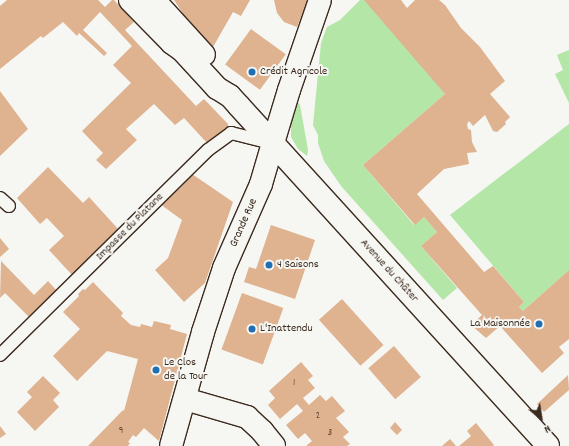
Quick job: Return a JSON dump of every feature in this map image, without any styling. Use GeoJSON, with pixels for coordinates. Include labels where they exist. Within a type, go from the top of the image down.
{"type":"FeatureCollection","features":[{"type":"Feature","properties":{"kind":"main road","name":"Avenue du Châter"},"geometry":{"type":"LineString","coordinates":[[130,0],[172,43],[182,50],[217,88],[230,96]]}},
{"type":"Feature","properties":{"kind":"main road","name":"Avenue du Châter"},"geometry":{"type":"LineString","coordinates":[[154,0],[216,68],[230,96],[548,446]]}},
{"type":"Feature","properties":{"kind":"main road","name":"Grande Rue"},"geometry":{"type":"LineString","coordinates":[[171,446],[224,268],[261,184],[289,90],[320,0]]}},
{"type":"Feature","properties":{"kind":"main road"},"geometry":{"type":"LineString","coordinates":[[185,399],[247,417],[262,431],[274,446]]}},
{"type":"Feature","properties":{"kind":"lane","name":"Impasse du Platane"},"geometry":{"type":"LineString","coordinates":[[0,355],[208,150],[231,133],[273,143]]}},
{"type":"Feature","properties":{"kind":"lane"},"geometry":{"type":"LineString","coordinates":[[0,198],[9,206]]}},
{"type":"Feature","properties":{"kind":"green space"},"geometry":{"type":"Polygon","coordinates":[[[360,0],[368,0],[445,94],[363,165],[414,225],[424,217],[437,232],[421,246],[457,288],[443,300],[341,186],[324,161],[318,143],[318,135],[313,125],[321,43],[327,27],[340,20],[360,0]]]}},
{"type":"Feature","properties":{"kind":"green space"},"geometry":{"type":"Polygon","coordinates":[[[569,50],[569,103],[555,74],[563,70],[557,55],[569,50]]]}},
{"type":"Feature","properties":{"kind":"green space"},"geometry":{"type":"Polygon","coordinates":[[[294,97],[300,105],[308,150],[307,156],[298,149],[291,137],[291,115],[294,97]]]}},
{"type":"Feature","properties":{"kind":"green space"},"geometry":{"type":"Polygon","coordinates":[[[569,124],[569,270],[523,311],[519,307],[524,302],[450,215],[569,124]]]}},
{"type":"Feature","properties":{"kind":"building"},"geometry":{"type":"Polygon","coordinates":[[[7,0],[98,0],[105,7],[112,0],[114,0],[134,22],[125,30],[196,106],[204,99],[228,124],[228,131],[208,144],[184,118],[175,125],[154,104],[126,129],[137,140],[106,169],[96,160],[103,153],[82,131],[131,83],[113,65],[132,46],[100,12],[83,30],[107,53],[104,56],[79,33],[77,36],[63,22],[43,38],[41,36],[0,69],[0,6],[7,0]]]}},
{"type":"Feature","properties":{"kind":"building"},"geometry":{"type":"Polygon","coordinates":[[[174,0],[250,0],[241,16],[233,12],[213,47],[184,15],[174,0]]]}},
{"type":"Feature","properties":{"kind":"building"},"geometry":{"type":"Polygon","coordinates":[[[274,0],[308,0],[297,27],[284,22],[277,13],[274,0]]]}},
{"type":"Feature","properties":{"kind":"building"},"geometry":{"type":"Polygon","coordinates":[[[364,0],[401,0],[407,8],[415,0],[439,0],[445,5],[461,28],[480,47],[505,81],[490,94],[510,117],[505,122],[506,124],[497,132],[493,131],[485,115],[473,126],[469,121],[467,124],[468,129],[471,130],[472,142],[477,152],[467,153],[469,164],[444,169],[417,194],[484,272],[493,266],[524,302],[519,307],[523,311],[569,270],[569,339],[559,347],[564,353],[542,373],[500,326],[486,338],[471,325],[482,315],[421,246],[437,232],[424,217],[415,225],[363,165],[445,94],[364,0]]]}},
{"type":"Feature","properties":{"kind":"building"},"geometry":{"type":"Polygon","coordinates":[[[251,29],[286,54],[260,90],[225,65],[251,29]]]}},
{"type":"Feature","properties":{"kind":"building"},"geometry":{"type":"Polygon","coordinates":[[[0,91],[28,129],[0,156],[0,91]]]}},
{"type":"Feature","properties":{"kind":"building"},"geometry":{"type":"Polygon","coordinates":[[[48,167],[83,203],[89,197],[119,230],[73,276],[49,250],[64,236],[47,218],[40,224],[17,198],[48,167]]]}},
{"type":"Feature","properties":{"kind":"building"},"geometry":{"type":"Polygon","coordinates":[[[192,174],[233,202],[205,283],[184,302],[155,270],[168,258],[182,220],[160,204],[176,187],[179,189],[192,174]]]}},
{"type":"Feature","properties":{"kind":"building"},"geometry":{"type":"Polygon","coordinates":[[[271,225],[315,240],[295,299],[244,282],[249,267],[256,269],[271,225]]]}},
{"type":"Feature","properties":{"kind":"building"},"geometry":{"type":"Polygon","coordinates":[[[0,238],[9,249],[0,257],[0,238]]]}},
{"type":"Feature","properties":{"kind":"building"},"geometry":{"type":"Polygon","coordinates":[[[1,261],[34,295],[48,281],[57,291],[30,318],[5,293],[0,298],[1,261]]]}},
{"type":"Feature","properties":{"kind":"building","name":"Le Clos de la Tour"},"geometry":{"type":"Polygon","coordinates":[[[93,282],[123,313],[121,316],[131,325],[140,327],[141,324],[152,327],[154,321],[171,325],[170,329],[187,334],[159,441],[144,428],[136,437],[133,435],[128,442],[130,443],[128,446],[88,446],[123,410],[124,411],[138,359],[107,351],[77,381],[53,356],[80,329],[63,312],[79,296],[78,294],[83,289],[85,290],[93,282]]]}},
{"type":"Feature","properties":{"kind":"building","name":"L'Inattendu"},"geometry":{"type":"Polygon","coordinates":[[[242,293],[283,308],[263,364],[221,349],[242,293]]]}},
{"type":"Feature","properties":{"kind":"building"},"geometry":{"type":"Polygon","coordinates":[[[342,299],[383,345],[360,366],[319,320],[342,299]]]}},
{"type":"Feature","properties":{"kind":"building"},"geometry":{"type":"Polygon","coordinates":[[[394,346],[421,377],[395,399],[368,368],[394,346]]]}},
{"type":"Feature","properties":{"kind":"building"},"geometry":{"type":"Polygon","coordinates":[[[301,362],[313,376],[308,380],[315,388],[303,398],[309,405],[320,395],[326,401],[332,396],[345,411],[336,418],[349,432],[343,437],[350,444],[347,446],[306,446],[312,441],[305,433],[298,439],[286,425],[303,411],[297,404],[280,419],[268,405],[275,398],[269,391],[301,362]]]}},
{"type":"Feature","properties":{"kind":"building"},"geometry":{"type":"Polygon","coordinates":[[[568,375],[569,390],[544,412],[537,404],[568,375]]]}},
{"type":"Feature","properties":{"kind":"building"},"geometry":{"type":"Polygon","coordinates":[[[43,376],[60,393],[53,400],[59,407],[35,431],[17,412],[32,397],[27,392],[43,376]]]}},
{"type":"Feature","properties":{"kind":"building"},"geometry":{"type":"Polygon","coordinates":[[[395,422],[402,430],[397,435],[390,428],[395,422]]]}},
{"type":"Feature","properties":{"kind":"building"},"geometry":{"type":"Polygon","coordinates":[[[476,423],[494,445],[459,446],[471,436],[467,431],[476,423]]]}},
{"type":"Feature","properties":{"kind":"building"},"geometry":{"type":"Polygon","coordinates":[[[0,426],[6,434],[0,438],[0,426]]]}},
{"type":"Feature","properties":{"kind":"building"},"geometry":{"type":"Polygon","coordinates":[[[450,439],[456,446],[442,446],[450,439]]]}},
{"type":"Feature","properties":{"kind":"place","name":"Crédit Agricole"},"geometry":{"type":"Point","coordinates":[252,72]}},
{"type":"Feature","properties":{"kind":"place","name":"4 Saisons"},"geometry":{"type":"Point","coordinates":[269,265]}},
{"type":"Feature","properties":{"kind":"place","name":"La Maisonnée"},"geometry":{"type":"Point","coordinates":[539,324]}},
{"type":"Feature","properties":{"kind":"place","name":"L'Inattendu"},"geometry":{"type":"Point","coordinates":[252,329]}},
{"type":"Feature","properties":{"kind":"place","name":"Le Clos de la Tour"},"geometry":{"type":"Point","coordinates":[156,370]}}]}
